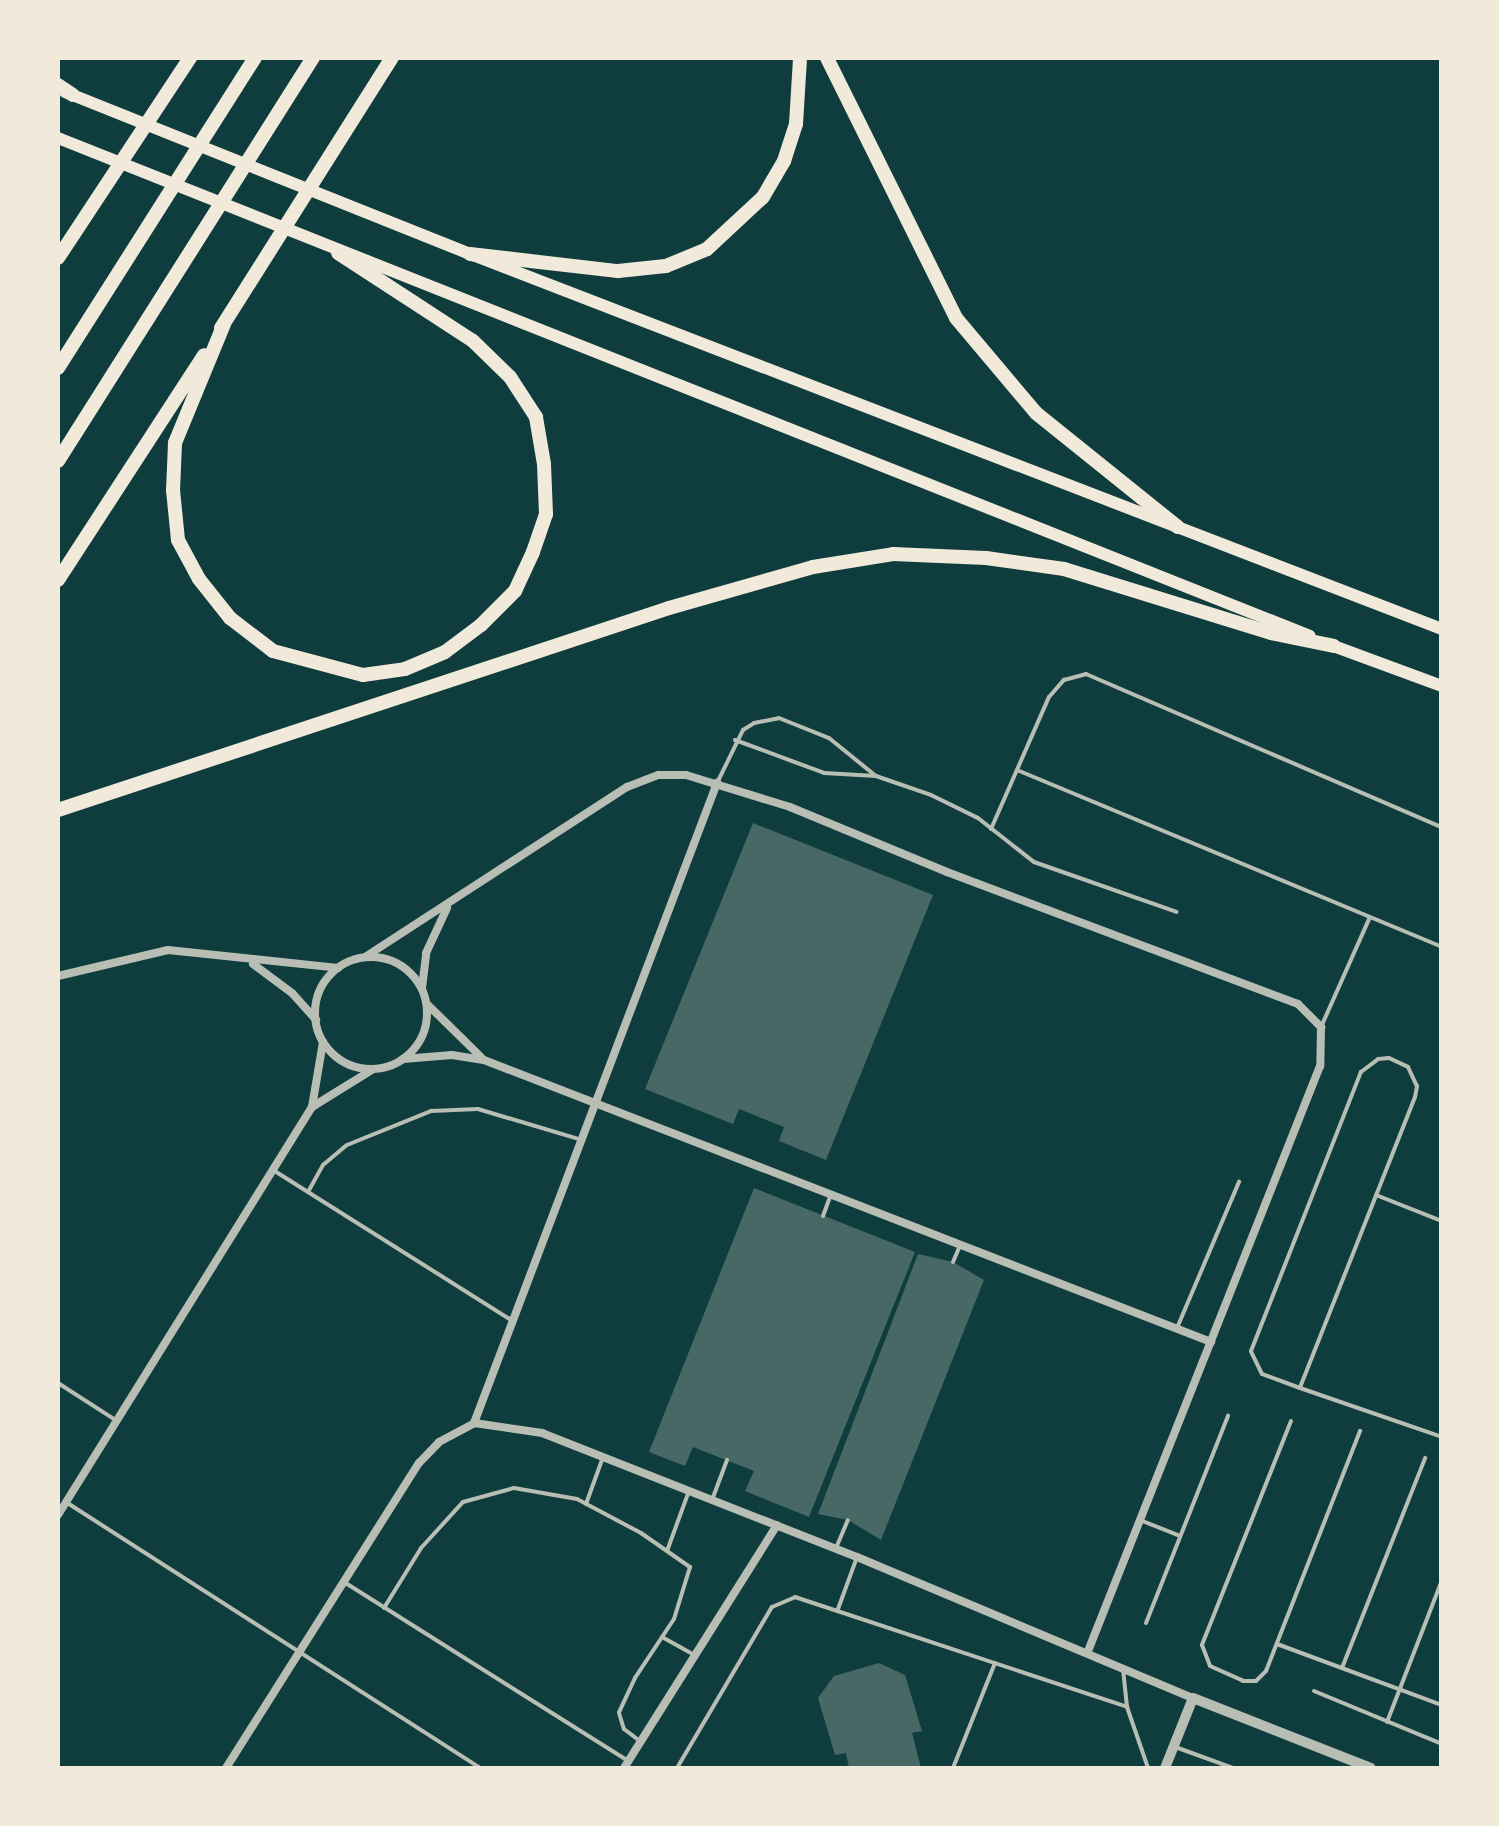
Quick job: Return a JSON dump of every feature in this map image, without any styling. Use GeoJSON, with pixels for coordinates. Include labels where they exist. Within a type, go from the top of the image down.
{"type":"FeatureCollection","features":[{"type":"Feature","properties":{"kind":"highway"},"geometry":{"type":"LineString","coordinates":[[58,258],[190,58]]}},
{"type":"Feature","properties":{"kind":"highway"},"geometry":{"type":"LineString","coordinates":[[58,368],[255,58]]}},
{"type":"Feature","properties":{"kind":"highway"},"geometry":{"type":"LineString","coordinates":[[58,461],[313,58]]}},
{"type":"Feature","properties":{"kind":"highway"},"geometry":{"type":"LineString","coordinates":[[58,580],[251,285],[392,58]]}},
{"type":"Feature","properties":{"kind":"highway"},"geometry":{"type":"LineString","coordinates":[[470,254],[618,271],[666,266],[707,249],[763,196],[784,161],[796,124],[802,79],[800,58]]}},
{"type":"Feature","properties":{"kind":"highway"},"geometry":{"type":"LineString","coordinates":[[828,58],[956,318],[1036,413],[1178,527]]}},
{"type":"Feature","properties":{"kind":"highway"},"geometry":{"type":"LineString","coordinates":[[58,87],[470,254],[1442,629]]}},
{"type":"Feature","properties":{"kind":"highway"},"geometry":{"type":"LineString","coordinates":[[58,138],[338,254],[1442,686]]}},
{"type":"Feature","properties":{"kind":"highway"},"geometry":{"type":"LineString","coordinates":[[224,324],[174,443],[172,490],[178,540],[199,580],[230,618],[273,651],[362,675],[405,668],[445,652],[481,625],[514,591],[533,552],[546,514],[544,464],[536,417],[510,376],[473,340],[338,254]]}},
{"type":"Feature","properties":{"kind":"highway"},"geometry":{"type":"LineString","coordinates":[[58,810],[670,608],[813,567],[894,554],[986,558],[1064,569],[1271,633],[1334,646]]}},
{"type":"Feature","properties":{"kind":"street"},"geometry":{"type":"LineString","coordinates":[[58,976],[168,950],[209,952],[249,962],[338,968],[365,957],[450,904],[627,787],[659,775],[686,775],[790,807],[947,872],[1298,1004],[1321,1028],[1320,1066],[1088,1651]]}},
{"type":"Feature","properties":{"kind":"street"},"geometry":{"type":"LineString","coordinates":[[474,1423],[717,784]]}},
{"type":"Feature","properties":{"kind":"street"},"geometry":{"type":"LineString","coordinates":[[422,988],[431,936],[450,904]]}},
{"type":"Feature","properties":{"kind":"street"},"geometry":{"type":"LineString","coordinates":[[365,957],[405,968],[422,988],[427,1004],[425,1029],[403,1059]]}},
{"type":"Feature","properties":{"kind":"street"},"geometry":{"type":"LineString","coordinates":[[58,1515],[312,1106],[323,1042],[316,1020],[279,982],[249,962]]}},
{"type":"Feature","properties":{"kind":"street"},"geometry":{"type":"LineString","coordinates":[[316,1020],[323,986],[338,968]]}},
{"type":"Feature","properties":{"kind":"street"},"geometry":{"type":"LineString","coordinates":[[427,1004],[484,1060]]}},
{"type":"Feature","properties":{"kind":"street"},"geometry":{"type":"LineString","coordinates":[[323,1042],[345,1063],[375,1069]]}},
{"type":"Feature","properties":{"kind":"street"},"geometry":{"type":"LineString","coordinates":[[312,1106],[375,1069],[403,1059],[452,1055],[484,1060],[597,1100],[1211,1342]]}},
{"type":"Feature","properties":{"kind":"street"},"geometry":{"type":"LineString","coordinates":[[226,1768],[420,1464],[455,1430],[474,1423],[542,1433],[836,1548],[1371,1768]]}},
{"type":"Feature","properties":{"kind":"street"},"geometry":{"type":"LineString","coordinates":[[627,1765],[777,1525]]}},
{"type":"Feature","properties":{"kind":"street"},"geometry":{"type":"LineString","coordinates":[[1165,1768],[1193,1698]]}},
{"type":"Feature","properties":{"kind":"lane"},"geometry":{"type":"LineString","coordinates":[[991,829],[1055,687],[1086,674],[1442,827]]}},
{"type":"Feature","properties":{"kind":"lane"},"geometry":{"type":"LineString","coordinates":[[717,784],[735,740],[754,723],[791,720],[842,746],[876,776]]}},
{"type":"Feature","properties":{"kind":"lane"},"geometry":{"type":"LineString","coordinates":[[735,740],[837,777],[876,776],[947,801],[1047,868],[1177,912]]}},
{"type":"Feature","properties":{"kind":"lane"},"geometry":{"type":"LineString","coordinates":[[1017,770],[1442,947]]}},
{"type":"Feature","properties":{"kind":"lane"},"geometry":{"type":"LineString","coordinates":[[1321,1028],[1370,918]]}},
{"type":"Feature","properties":{"kind":"lane"},"geometry":{"type":"LineString","coordinates":[[1300,1388],[1417,1086],[1408,1067],[1389,1058],[1378,1059],[1361,1072],[1253,1342],[1252,1360],[1262,1374],[1300,1388],[1442,1437]]}},
{"type":"Feature","properties":{"kind":"lane"},"geometry":{"type":"LineString","coordinates":[[308,1192],[323,1165],[347,1145],[431,1111],[478,1110],[582,1140]]}},
{"type":"Feature","properties":{"kind":"lane"},"geometry":{"type":"LineString","coordinates":[[272,1170],[513,1320]]}},
{"type":"Feature","properties":{"kind":"lane"},"geometry":{"type":"LineString","coordinates":[[1177,1328],[1239,1182]]}},
{"type":"Feature","properties":{"kind":"lane"},"geometry":{"type":"LineString","coordinates":[[823,1216],[832,1193]]}},
{"type":"Feature","properties":{"kind":"lane"},"geometry":{"type":"LineString","coordinates":[[1376,1195],[1442,1221]]}},
{"type":"Feature","properties":{"kind":"lane"},"geometry":{"type":"LineString","coordinates":[[953,1262],[961,1244]]}},
{"type":"Feature","properties":{"kind":"lane"},"geometry":{"type":"LineString","coordinates":[[58,1383],[118,1421]]}},
{"type":"Feature","properties":{"kind":"lane"},"geometry":{"type":"LineString","coordinates":[[1146,1622],[1228,1416]]}},
{"type":"Feature","properties":{"kind":"lane"},"geometry":{"type":"LineString","coordinates":[[1292,1421],[1202,1653],[1210,1666],[1250,1682],[1262,1677],[1277,1644],[1360,1431]]}},
{"type":"Feature","properties":{"kind":"lane"},"geometry":{"type":"LineString","coordinates":[[586,1504],[603,1457]]}},
{"type":"Feature","properties":{"kind":"lane"},"geometry":{"type":"LineString","coordinates":[[1342,1668],[1425,1458]]}},
{"type":"Feature","properties":{"kind":"lane"},"geometry":{"type":"LineString","coordinates":[[712,1500],[727,1460]]}},
{"type":"Feature","properties":{"kind":"lane"},"geometry":{"type":"LineString","coordinates":[[384,1608],[422,1548],[463,1502],[514,1488],[586,1504],[690,1566],[674,1619],[635,1678],[620,1713],[624,1729],[641,1742]]}},
{"type":"Feature","properties":{"kind":"lane"},"geometry":{"type":"LineString","coordinates":[[668,1551],[689,1490]]}},
{"type":"Feature","properties":{"kind":"lane"},"geometry":{"type":"LineString","coordinates":[[66,1502],[482,1768]]}},
{"type":"Feature","properties":{"kind":"lane"},"geometry":{"type":"LineString","coordinates":[[836,1548],[848,1520]]}},
{"type":"Feature","properties":{"kind":"lane"},"geometry":{"type":"LineString","coordinates":[[1140,1520],[1180,1536]]}},
{"type":"Feature","properties":{"kind":"lane"},"geometry":{"type":"LineString","coordinates":[[838,1610],[858,1557]]}},
{"type":"Feature","properties":{"kind":"lane"},"geometry":{"type":"LineString","coordinates":[[1386,1722],[1442,1580]]}},
{"type":"Feature","properties":{"kind":"lane"},"geometry":{"type":"LineString","coordinates":[[344,1582],[627,1765]]}},
{"type":"Feature","properties":{"kind":"lane"},"geometry":{"type":"LineString","coordinates":[[677,1768],[772,1607],[795,1597],[1127,1707]]}},
{"type":"Feature","properties":{"kind":"lane"},"geometry":{"type":"LineString","coordinates":[[662,1636],[695,1656]]}},
{"type":"Feature","properties":{"kind":"lane"},"geometry":{"type":"LineString","coordinates":[[1277,1644],[1442,1704]]}},
{"type":"Feature","properties":{"kind":"lane"},"geometry":{"type":"LineString","coordinates":[[953,1768],[994,1663]]}},
{"type":"Feature","properties":{"kind":"lane"},"geometry":{"type":"LineString","coordinates":[[1122,1665],[1127,1707],[1148,1768]]}},
{"type":"Feature","properties":{"kind":"lane"},"geometry":{"type":"LineString","coordinates":[[1314,1691],[1442,1744]]}},
{"type":"Feature","properties":{"kind":"lane"},"geometry":{"type":"LineString","coordinates":[[1174,1747],[1233,1768]]}},
{"type":"Feature","properties":{"kind":"building"},"geometry":{"type":"Polygon","coordinates":[[[753,823],[933,895],[826,1160],[779,1141],[784,1127],[739,1109],[733,1124],[645,1089],[753,823]]]}},
{"type":"Feature","properties":{"kind":"building"},"geometry":{"type":"Polygon","coordinates":[[[754,1188],[915,1252],[809,1517],[745,1491],[754,1471],[693,1447],[685,1466],[649,1452],[754,1188]]]}},
{"type":"Feature","properties":{"kind":"building"},"geometry":{"type":"Polygon","coordinates":[[[918,1254],[953,1262],[984,1280],[881,1540],[848,1520],[818,1514],[918,1254]]]}},
{"type":"Feature","properties":{"kind":"building"},"geometry":{"type":"Polygon","coordinates":[[[879,1663],[905,1675],[922,1731],[912,1733],[921,1768],[849,1768],[846,1753],[835,1755],[818,1698],[834,1676],[879,1663]]]}}]}
